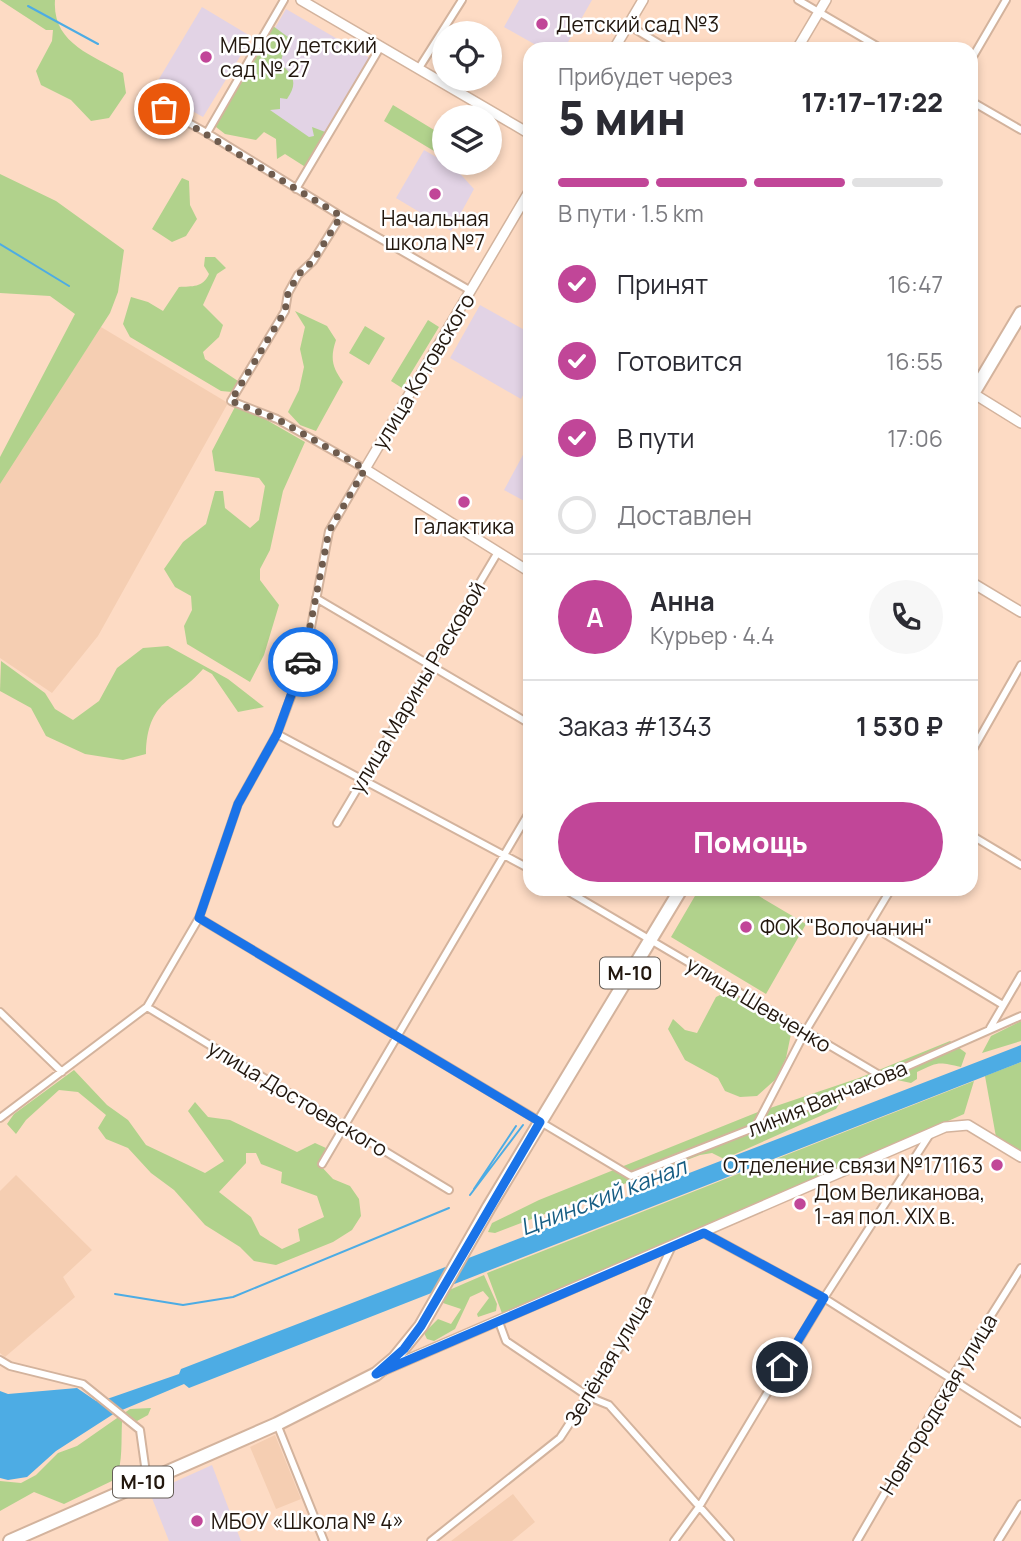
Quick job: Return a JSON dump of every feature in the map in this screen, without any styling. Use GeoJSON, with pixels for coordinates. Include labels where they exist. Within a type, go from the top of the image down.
{"type":"FeatureCollection","features":[{"type":"Feature","properties":{"kind":"highway"},"geometry":{"type":"LineString","coordinates":[[978,384],[1021,313]]}},
{"type":"Feature","properties":{"kind":"highway","name":"М-10"},"geometry":{"type":"LineString","coordinates":[[10,1541],[277,1423],[376,1374],[412,1340],[677,896]]}},
{"type":"Feature","properties":{"kind":"street"},"geometry":{"type":"LineString","coordinates":[[207,132],[284,0]]}},
{"type":"Feature","properties":{"kind":"street"},"geometry":{"type":"LineString","coordinates":[[301,0],[523,130]]}},
{"type":"Feature","properties":{"kind":"street"},"geometry":{"type":"LineString","coordinates":[[419,68],[462,0]]}},
{"type":"Feature","properties":{"kind":"street"},"geometry":{"type":"LineString","coordinates":[[618,42],[643,0]]}},
{"type":"Feature","properties":{"kind":"street"},"geometry":{"type":"LineString","coordinates":[[798,0],[870,42]]}},
{"type":"Feature","properties":{"kind":"street"},"geometry":{"type":"LineString","coordinates":[[801,42],[826,0]]}},
{"type":"Feature","properties":{"kind":"street"},"geometry":{"type":"LineString","coordinates":[[978,48],[1006,0]]}},
{"type":"Feature","properties":{"kind":"street"},"geometry":{"type":"LineString","coordinates":[[628,25],[656,42]]}},
{"type":"Feature","properties":{"kind":"street"},"geometry":{"type":"LineString","coordinates":[[296,189],[381,46]]}},
{"type":"Feature","properties":{"kind":"street"},"geometry":{"type":"LineString","coordinates":[[142,97],[207,132],[296,189],[471,291]]}},
{"type":"Feature","properties":{"kind":"street"},"geometry":{"type":"LineString","coordinates":[[978,105],[1021,131]]}},
{"type":"Feature","properties":{"kind":"street","name":"улица Котовского"},"geometry":{"type":"LineString","coordinates":[[0,1118],[147,1007],[199,918],[238,804],[277,734],[305,659],[329,531],[523,202]]}},
{"type":"Feature","properties":{"kind":"street"},"geometry":{"type":"LineString","coordinates":[[341,216],[313,261],[298,275],[288,293],[285,311],[231,401],[277,419],[365,469],[523,568]]}},
{"type":"Feature","properties":{"kind":"street"},"geometry":{"type":"LineString","coordinates":[[978,398],[1021,423]]}},
{"type":"Feature","properties":{"kind":"street","name":"улица Марины Расковой"},"geometry":{"type":"LineString","coordinates":[[337,823],[498,552]]}},
{"type":"Feature","properties":{"kind":"street"},"geometry":{"type":"LineString","coordinates":[[978,586],[1021,612]]}},
{"type":"Feature","properties":{"kind":"street"},"geometry":{"type":"LineString","coordinates":[[316,598],[523,720]]}},
{"type":"Feature","properties":{"kind":"street"},"geometry":{"type":"LineString","coordinates":[[978,741],[1021,665]]}},
{"type":"Feature","properties":{"kind":"street"},"geometry":{"type":"LineString","coordinates":[[277,734],[523,865]]}},
{"type":"Feature","properties":{"kind":"street"},"geometry":{"type":"LineString","coordinates":[[322,1164],[523,822]]}},
{"type":"Feature","properties":{"kind":"street"},"geometry":{"type":"LineString","coordinates":[[978,839],[1021,865]]}},
{"type":"Feature","properties":{"kind":"street","name":"улица Шевченко"},"geometry":{"type":"LineString","coordinates":[[576,896],[883,1077]]}},
{"type":"Feature","properties":{"kind":"street"},"geometry":{"type":"LineString","coordinates":[[756,1126],[805,1032],[887,896]]}},
{"type":"Feature","properties":{"kind":"street"},"geometry":{"type":"LineString","coordinates":[[199,918],[540,1122]]}},
{"type":"Feature","properties":{"kind":"street"},"geometry":{"type":"LineString","coordinates":[[870,925],[1003,1005]]}},
{"type":"Feature","properties":{"kind":"street"},"geometry":{"type":"LineString","coordinates":[[990,1028],[1021,975]]}},
{"type":"Feature","properties":{"kind":"street","name":"улица Достоевского"},"geometry":{"type":"LineString","coordinates":[[147,1007],[449,1190]]}},
{"type":"Feature","properties":{"kind":"street"},"geometry":{"type":"LineString","coordinates":[[0,1012],[62,1072]]}},
{"type":"Feature","properties":{"kind":"street","name":"линия Ванчакова"},"geometry":{"type":"LineString","coordinates":[[540,1122],[631,1176],[883,1077],[1021,1016]]}},
{"type":"Feature","properties":{"kind":"street"},"geometry":{"type":"LineString","coordinates":[[376,1374],[931,1132],[959,1124],[976,1129],[1021,1157]]}},
{"type":"Feature","properties":{"kind":"street"},"geometry":{"type":"LineString","coordinates":[[674,1541],[699,1507],[824,1298],[931,1132]]}},
{"type":"Feature","properties":{"kind":"street"},"geometry":{"type":"LineString","coordinates":[[704,1233],[824,1298],[1021,1423]]}},
{"type":"Feature","properties":{"kind":"street","name":"Зелёная улица"},"geometry":{"type":"LineString","coordinates":[[431,1541],[560,1438],[637,1321],[672,1246]]}},
{"type":"Feature","properties":{"kind":"street","name":"Новгородская улица"},"geometry":{"type":"LineString","coordinates":[[857,1541],[951,1380],[1021,1268]]}},
{"type":"Feature","properties":{"kind":"street"},"geometry":{"type":"LineString","coordinates":[[499,1322],[506,1342],[589,1397],[609,1405],[730,1541]]}},
{"type":"Feature","properties":{"kind":"street"},"geometry":{"type":"LineString","coordinates":[[412,1340],[415,1347],[424,1353]]}},
{"type":"Feature","properties":{"kind":"street"},"geometry":{"type":"LineString","coordinates":[[0,1360],[10,1366],[83,1384],[103,1399],[140,1430],[147,1480]]}},
{"type":"Feature","properties":{"kind":"street"},"geometry":{"type":"LineString","coordinates":[[277,1423],[324,1541]]}},
{"type":"Feature","properties":{"kind":"street"},"geometry":{"type":"LineString","coordinates":[[998,1541],[1021,1504]]}},
{"type":"Feature","properties":{"kind":"shaded area","name":"Детский сад №3"},"geometry":{"type":"Polygon","coordinates":[[[519,0],[592,0],[568,42],[531,42],[504,27],[519,0]]]}},
{"type":"Feature","properties":{"kind":"shaded area","name":"МБДОУ детский сад № 27"},"geometry":{"type":"Polygon","coordinates":[[[202,7],[252,37],[203,117],[153,89],[202,7]]]}},
{"type":"Feature","properties":{"kind":"shaded area"},"geometry":{"type":"Polygon","coordinates":[[[286,9],[370,58],[315,149],[233,100],[286,9]]]}},
{"type":"Feature","properties":{"kind":"shaded area","name":"Начальная школа №7"},"geometry":{"type":"Polygon","coordinates":[[[424,150],[432,155],[432,175],[461,175],[474,189],[451,231],[396,198],[424,150]]]}},
{"type":"Feature","properties":{"kind":"shaded area"},"geometry":{"type":"Polygon","coordinates":[[[480,305],[523,329],[521,399],[450,358],[480,305]]]}},
{"type":"Feature","properties":{"kind":"shaded area"},"geometry":{"type":"Polygon","coordinates":[[[101,327],[228,403],[98,636],[52,693],[0,658],[0,481],[101,327]]]}},
{"type":"Feature","properties":{"kind":"shaded area"},"geometry":{"type":"Polygon","coordinates":[[[523,455],[523,500],[504,490],[523,455]]]}},
{"type":"Feature","properties":{"kind":"shaded area"},"geometry":{"type":"Polygon","coordinates":[[[16,1175],[92,1250],[63,1277],[75,1297],[5,1357],[0,1353],[0,1191],[16,1175]]]}},
{"type":"Feature","properties":{"kind":"shaded area"},"geometry":{"type":"Polygon","coordinates":[[[275,1435],[301,1499],[276,1509],[250,1447],[275,1435]]]}},
{"type":"Feature","properties":{"kind":"shaded area","name":"МБОУ «Школа № 4»"},"geometry":{"type":"Polygon","coordinates":[[[212,1465],[241,1541],[169,1541],[150,1493],[212,1465]]]}},
{"type":"Feature","properties":{"kind":"shaded area"},"geometry":{"type":"Polygon","coordinates":[[[513,1494],[535,1522],[512,1541],[451,1541],[513,1494]]]}},
{"type":"Feature","properties":{"kind":"green space"},"geometry":{"type":"Polygon","coordinates":[[[0,0],[55,0],[56,15],[67,37],[76,46],[123,73],[126,93],[109,118],[91,121],[71,100],[41,85],[36,71],[52,41],[53,30],[46,30],[0,0]]]}},
{"type":"Feature","properties":{"kind":"green space"},"geometry":{"type":"Polygon","coordinates":[[[273,26],[288,37],[280,64],[289,72],[293,89],[287,99],[280,98],[280,109],[270,110],[309,137],[314,136],[312,127],[328,133],[307,168],[285,154],[277,159],[276,139],[264,132],[256,140],[225,134],[216,127],[216,121],[273,26]]]}},
{"type":"Feature","properties":{"kind":"green space"},"geometry":{"type":"Polygon","coordinates":[[[393,105],[432,129],[432,150],[384,121],[393,105]]]}},
{"type":"Feature","properties":{"kind":"green space"},"geometry":{"type":"Polygon","coordinates":[[[0,174],[56,201],[124,250],[118,292],[110,313],[0,484],[0,457],[75,314],[50,296],[0,293],[0,174]]]}},
{"type":"Feature","properties":{"kind":"green space"},"geometry":{"type":"Polygon","coordinates":[[[182,178],[189,181],[190,205],[197,219],[186,236],[172,242],[152,229],[182,178]]]}},
{"type":"Feature","properties":{"kind":"green space"},"geometry":{"type":"Polygon","coordinates":[[[205,257],[215,257],[226,268],[217,274],[203,305],[223,325],[219,337],[203,352],[205,359],[238,381],[238,386],[232,392],[221,391],[130,337],[123,324],[131,297],[148,302],[163,311],[179,287],[204,282],[209,274],[204,266],[205,257]]]}},
{"type":"Feature","properties":{"kind":"green space"},"geometry":{"type":"Polygon","coordinates":[[[295,311],[327,326],[336,340],[333,362],[343,382],[316,431],[300,425],[288,412],[299,390],[304,367],[300,349],[305,327],[295,311]]]}},
{"type":"Feature","properties":{"kind":"green space"},"geometry":{"type":"Polygon","coordinates":[[[428,320],[439,327],[402,388],[391,381],[428,320]]]}},
{"type":"Feature","properties":{"kind":"green space"},"geometry":{"type":"Polygon","coordinates":[[[365,326],[385,338],[369,365],[349,353],[365,326]]]}},
{"type":"Feature","properties":{"kind":"green space"},"geometry":{"type":"Polygon","coordinates":[[[237,403],[305,442],[283,491],[270,550],[260,569],[260,580],[279,605],[264,655],[250,682],[187,644],[184,626],[192,610],[191,596],[175,587],[164,569],[183,542],[206,524],[215,491],[223,491],[225,508],[250,528],[259,520],[265,486],[259,478],[215,471],[212,451],[237,403]]]}},
{"type":"Feature","properties":{"kind":"green space"},"geometry":{"type":"Polygon","coordinates":[[[168,646],[228,679],[264,707],[238,712],[212,674],[203,669],[157,712],[151,723],[146,754],[123,760],[85,754],[46,736],[31,708],[0,691],[1,661],[45,693],[55,709],[73,720],[99,701],[117,668],[143,648],[168,646]]]}},
{"type":"Feature","properties":{"kind":"green space"},"geometry":{"type":"Polygon","coordinates":[[[695,896],[759,896],[806,924],[766,994],[671,937],[695,896]]]}},
{"type":"Feature","properties":{"kind":"green space"},"geometry":{"type":"Polygon","coordinates":[[[730,990],[785,1022],[791,1034],[786,1058],[776,1079],[757,1096],[740,1097],[725,1091],[718,1078],[685,1060],[668,1029],[673,1019],[685,1030],[697,1033],[716,997],[730,990]]]}},
{"type":"Feature","properties":{"kind":"green space"},"geometry":{"type":"Polygon","coordinates":[[[1021,1021],[1021,1041],[982,1053],[991,1036],[1021,1021]]]}},
{"type":"Feature","properties":{"kind":"green space"},"geometry":{"type":"Polygon","coordinates":[[[950,1041],[966,1053],[961,1067],[943,1063],[930,1066],[917,1072],[917,1079],[911,1083],[897,1080],[843,1098],[836,1109],[724,1159],[712,1153],[700,1155],[495,1233],[488,1232],[492,1223],[539,1200],[758,1112],[859,1078],[950,1041]]]}},
{"type":"Feature","properties":{"kind":"green space"},"geometry":{"type":"Polygon","coordinates":[[[1021,1062],[1021,1153],[996,1137],[985,1076],[1021,1062]]]}},
{"type":"Feature","properties":{"kind":"green space"},"geometry":{"type":"Polygon","coordinates":[[[74,1070],[107,1105],[128,1120],[146,1145],[205,1173],[224,1161],[188,1111],[195,1102],[208,1117],[230,1120],[297,1152],[315,1143],[326,1148],[319,1164],[333,1179],[350,1186],[359,1199],[361,1216],[352,1230],[333,1242],[276,1265],[254,1261],[240,1247],[205,1225],[174,1190],[151,1173],[128,1148],[106,1139],[98,1128],[106,1115],[78,1092],[59,1090],[26,1120],[16,1134],[7,1124],[14,1114],[74,1070]],[[246,1153],[246,1163],[219,1192],[251,1217],[260,1235],[282,1249],[300,1241],[298,1229],[324,1217],[317,1196],[281,1183],[282,1172],[261,1164],[256,1153],[246,1153]]]}},
{"type":"Feature","properties":{"kind":"green space"},"geometry":{"type":"Polygon","coordinates":[[[974,1081],[964,1114],[503,1316],[487,1273],[974,1081]]]}},
{"type":"Feature","properties":{"kind":"green space"},"geometry":{"type":"Polygon","coordinates":[[[484,1275],[497,1304],[496,1311],[478,1317],[477,1314],[489,1298],[483,1291],[470,1297],[455,1329],[434,1341],[427,1339],[424,1333],[438,1319],[451,1324],[461,1309],[440,1302],[447,1291],[484,1275]]]}},
{"type":"Feature","properties":{"kind":"green space"},"geometry":{"type":"Polygon","coordinates":[[[151,1408],[148,1415],[137,1421],[129,1417],[122,1422],[121,1459],[116,1479],[64,1504],[34,1492],[0,1511],[0,1481],[21,1483],[36,1475],[58,1453],[77,1446],[130,1409],[151,1408]]]}},
{"type":"Feature","properties":{"kind":"water"},"geometry":{"type":"Polygon","coordinates":[[[1021,1045],[1021,1062],[189,1388],[184,1384],[115,1413],[56,1451],[27,1477],[8,1480],[0,1478],[0,1391],[8,1394],[77,1388],[96,1401],[107,1399],[179,1374],[181,1369],[1021,1045]]]}},
{"type":"Feature","properties":{"kind":"waterway"},"geometry":{"type":"LineString","coordinates":[[28,6],[98,44]]}},
{"type":"Feature","properties":{"kind":"waterway"},"geometry":{"type":"LineString","coordinates":[[0,244],[69,286]]}},
{"type":"Feature","properties":{"kind":"waterway"},"geometry":{"type":"LineString","coordinates":[[470,1195],[523,1125]]}},
{"type":"Feature","properties":{"kind":"waterway"},"geometry":{"type":"LineString","coordinates":[[474,1189],[516,1126]]}},
{"type":"Feature","properties":{"kind":"waterway"},"geometry":{"type":"LineString","coordinates":[[115,1294],[183,1305],[233,1297],[449,1208]]}},
{"type":"Feature","properties":{"kind":"way so far"},"geometry":{"type":"LineString","coordinates":[[164,109],[207,132],[341,216],[313,261],[298,275],[288,293],[285,311],[231,401],[277,419],[365,469],[329,531],[303,662]]}},
{"type":"Feature","properties":{"kind":"place","name":"Детский сад №3"},"geometry":{"type":"Point","coordinates":[542,24]}},
{"type":"Feature","properties":{"kind":"place","name":"МБДОУ детский сад № 27"},"geometry":{"type":"Point","coordinates":[206,57]}},
{"type":"Feature","properties":{"kind":"place","name":"Начальная школа №7"},"geometry":{"type":"Point","coordinates":[435,194]}},
{"type":"Feature","properties":{"kind":"place","name":"Галактика"},"geometry":{"type":"Point","coordinates":[464,502]}},
{"type":"Feature","properties":{"kind":"place","name":"ФОК \"Волочанин\""},"geometry":{"type":"Point","coordinates":[746,927]}},
{"type":"Feature","properties":{"kind":"place","name":"Отделение связи №171163"},"geometry":{"type":"Point","coordinates":[997,1165]}},
{"type":"Feature","properties":{"kind":"place","name":"Дом Великанова, 1-ая пол. XIX в."},"geometry":{"type":"Point","coordinates":[800,1204]}},
{"type":"Feature","properties":{"kind":"place","name":"МБОУ «Школа № 4»"},"geometry":{"type":"Point","coordinates":[197,1521]}},
{"type":"Feature","properties":{"kind":"route"},"geometry":{"type":"LineString","coordinates":[[303,662],[277,734],[238,804],[199,918],[540,1122],[412,1340],[376,1374],[704,1233],[824,1298],[782,1367]]}},
{"type":"Feature","properties":{"kind":"water label","name":"Цнинский канал"},"geometry":{"type":"Point","coordinates":[603,1196]}}]}
